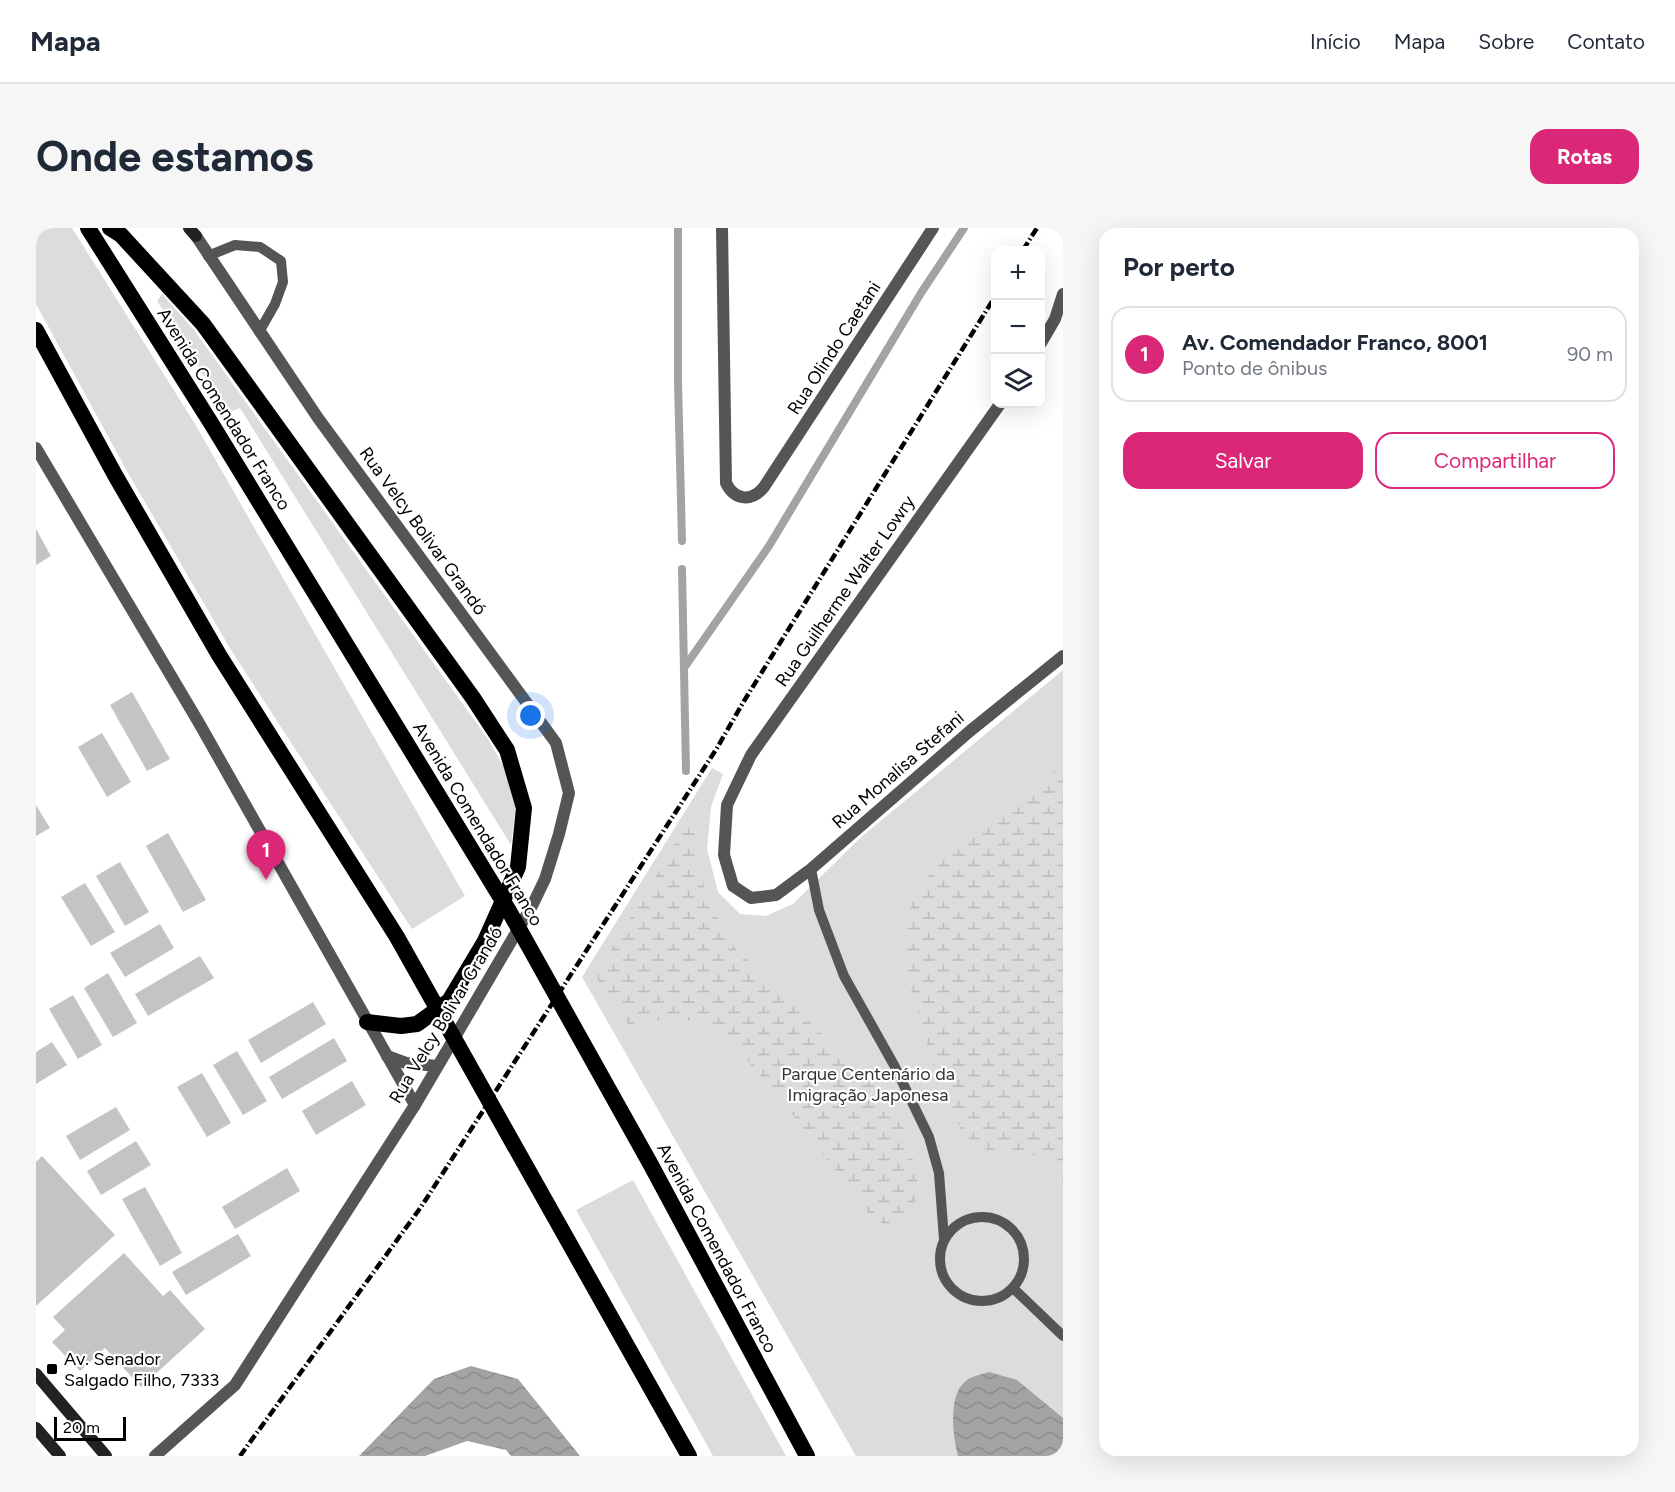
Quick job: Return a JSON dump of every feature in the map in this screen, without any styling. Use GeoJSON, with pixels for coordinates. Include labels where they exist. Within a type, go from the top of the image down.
{"type":"FeatureCollection","features":[{"type":"Feature","properties":{"kind":"highway","name":"Avenida Comendador Franco"},"geometry":{"type":"LineString","coordinates":[[87,228],[211,423],[508,911],[651,1165],[807,1456]]}},
{"type":"Feature","properties":{"kind":"highway"},"geometry":{"type":"LineString","coordinates":[[110,228],[121,235],[203,324],[473,698],[507,750],[524,808],[518,867],[485,941],[449,1001],[417,1024],[400,1026],[367,1022]]}},
{"type":"Feature","properties":{"kind":"highway"},"geometry":{"type":"LineString","coordinates":[[36,330],[115,475],[219,655],[397,937],[689,1456]]}},
{"type":"Feature","properties":{"kind":"main road"},"geometry":{"type":"LineString","coordinates":[[36,1374],[106,1456]]}},
{"type":"Feature","properties":{"kind":"main road"},"geometry":{"type":"LineString","coordinates":[[36,1428],[60,1456]]}},
{"type":"Feature","properties":{"kind":"street","name":"Rua Olindo Caetani"},"geometry":{"type":"LineString","coordinates":[[722,228],[726,483],[731,492],[741,498],[758,495],[764,487],[933,228]]}},
{"type":"Feature","properties":{"kind":"street","name":"Rua Velcy Bolivar Grandó"},"geometry":{"type":"LineString","coordinates":[[155,1456],[236,1385],[415,1105],[533,904],[545,879],[569,793],[556,743],[318,418],[193,231]]}},
{"type":"Feature","properties":{"kind":"street"},"geometry":{"type":"LineString","coordinates":[[1045,336],[1055,319],[1063,294]]}},
{"type":"Feature","properties":{"kind":"street","name":"Rua Guilherme Walter Lowry"},"geometry":{"type":"LineString","coordinates":[[751,898],[733,886],[724,855],[728,805],[751,755],[997,408]]}},
{"type":"Feature","properties":{"kind":"street"},"geometry":{"type":"LineString","coordinates":[[36,448],[199,723],[415,1105]]}},
{"type":"Feature","properties":{"kind":"street","name":"Rua Monalisa Stefani"},"geometry":{"type":"LineString","coordinates":[[751,898],[776,895],[811,869],[970,730],[1063,656]]}},
{"type":"Feature","properties":{"kind":"street"},"geometry":{"type":"LineString","coordinates":[[387,1056],[406,1064],[437,1066]]}},
{"type":"Feature","properties":{"kind":"lane"},"geometry":{"type":"LineString","coordinates":[[208,256],[236,245],[260,247],[281,261],[283,282],[275,303],[259,332]]}},
{"type":"Feature","properties":{"kind":"lane"},"geometry":{"type":"LineString","coordinates":[[811,869],[819,910],[844,976],[894,1065],[929,1137],[939,1173],[944,1239],[940,1253],[940,1267],[945,1279],[953,1290],[977,1301],[1003,1296],[1013,1288],[1021,1276],[1025,1262],[1023,1247],[1017,1234],[1007,1224],[994,1218],[979,1216],[965,1220],[953,1228],[944,1239]]}},
{"type":"Feature","properties":{"kind":"lane"},"geometry":{"type":"LineString","coordinates":[[1013,1288],[1063,1336]]}},
{"type":"Feature","properties":{"kind":"green space"},"geometry":{"type":"Polygon","coordinates":[[[36,228],[72,228],[195,424],[465,896],[412,929],[231,650],[128,473],[36,304],[36,228]]]}},
{"type":"Feature","properties":{"kind":"green space"},"geometry":{"type":"Polygon","coordinates":[[[162,294],[194,330],[488,739],[518,792],[511,845],[240,408],[227,413],[157,301],[162,294]]]}},
{"type":"Feature","properties":{"kind":"green space","name":"Parque Centenário da Imigração Japonesa"},"geometry":{"type":"Polygon","coordinates":[[[1063,670],[1063,1456],[856,1456],[582,977],[712,768],[723,774],[711,807],[707,849],[718,892],[740,914],[766,916],[793,904],[860,838],[1063,670]]]}},
{"type":"Feature","properties":{"kind":"green space"},"geometry":{"type":"Polygon","coordinates":[[[1063,762],[1063,1182],[1058,1171],[1040,1157],[1019,1152],[995,1155],[965,1136],[942,1094],[909,984],[906,927],[915,891],[938,865],[973,833],[1038,785],[1063,762]]]}},
{"type":"Feature","properties":{"kind":"green space"},"geometry":{"type":"Polygon","coordinates":[[[693,814],[695,853],[708,901],[735,948],[892,1104],[909,1141],[918,1186],[914,1211],[904,1224],[888,1228],[866,1211],[783,1102],[733,1044],[700,1021],[666,1019],[638,1025],[628,1024],[603,993],[596,975],[693,814]]]}},
{"type":"Feature","properties":{"kind":"green space"},"geometry":{"type":"Polygon","coordinates":[[[633,1180],[786,1456],[713,1456],[576,1210],[633,1180]]]}},
{"type":"Feature","properties":{"kind":"water"},"geometry":{"type":"Polygon","coordinates":[[[471,1366],[518,1379],[580,1456],[511,1456],[506,1450],[467,1441],[425,1456],[359,1456],[434,1379],[471,1366]]]}},
{"type":"Feature","properties":{"kind":"water"},"geometry":{"type":"Polygon","coordinates":[[[989,1372],[1017,1380],[1063,1418],[1063,1456],[958,1456],[953,1427],[956,1395],[967,1380],[989,1372]]]}},
{"type":"Feature","properties":{"kind":"building"},"geometry":{"type":"Polygon","coordinates":[[[36,529],[51,556],[36,565],[36,529]]]}},
{"type":"Feature","properties":{"kind":"building"},"geometry":{"type":"Polygon","coordinates":[[[132,692],[170,759],[147,771],[110,705],[132,692]]]}},
{"type":"Feature","properties":{"kind":"building"},"geometry":{"type":"Polygon","coordinates":[[[102,733],[131,782],[107,797],[78,747],[102,733]]]}},
{"type":"Feature","properties":{"kind":"building"},"geometry":{"type":"Polygon","coordinates":[[[36,805],[50,828],[36,836],[36,805]]]}},
{"type":"Feature","properties":{"kind":"building"},"geometry":{"type":"Polygon","coordinates":[[[168,833],[206,900],[183,912],[146,846],[168,833]]]}},
{"type":"Feature","properties":{"kind":"building"},"geometry":{"type":"Polygon","coordinates":[[[120,862],[149,912],[125,926],[96,876],[120,862]]]}},
{"type":"Feature","properties":{"kind":"building"},"geometry":{"type":"Polygon","coordinates":[[[85,883],[115,932],[91,946],[61,897],[85,883]]]}},
{"type":"Feature","properties":{"kind":"building"},"geometry":{"type":"Polygon","coordinates":[[[160,924],[174,948],[125,977],[110,953],[160,924]]]}},
{"type":"Feature","properties":{"kind":"building"},"geometry":{"type":"Polygon","coordinates":[[[200,956],[214,978],[148,1016],[135,994],[200,956]]]}},
{"type":"Feature","properties":{"kind":"building"},"geometry":{"type":"Polygon","coordinates":[[[108,973],[137,1023],[113,1037],[84,988],[108,973]]]}},
{"type":"Feature","properties":{"kind":"building"},"geometry":{"type":"Polygon","coordinates":[[[73,995],[102,1045],[78,1059],[49,1009],[73,995]]]}},
{"type":"Feature","properties":{"kind":"building"},"geometry":{"type":"Polygon","coordinates":[[[313,1002],[326,1024],[261,1063],[248,1040],[313,1002]]]}},
{"type":"Feature","properties":{"kind":"building"},"geometry":{"type":"Polygon","coordinates":[[[334,1038],[347,1061],[282,1099],[269,1077],[334,1038]]]}},
{"type":"Feature","properties":{"kind":"building"},"geometry":{"type":"Polygon","coordinates":[[[52,1042],[67,1065],[36,1084],[36,1052],[52,1042]]]}},
{"type":"Feature","properties":{"kind":"building"},"geometry":{"type":"Polygon","coordinates":[[[237,1051],[267,1101],[243,1115],[213,1065],[237,1051]]]}},
{"type":"Feature","properties":{"kind":"building"},"geometry":{"type":"Polygon","coordinates":[[[202,1073],[231,1123],[207,1137],[177,1087],[202,1073]]]}},
{"type":"Feature","properties":{"kind":"building"},"geometry":{"type":"Polygon","coordinates":[[[352,1081],[366,1105],[316,1135],[302,1111],[352,1081]]]}},
{"type":"Feature","properties":{"kind":"building"},"geometry":{"type":"Polygon","coordinates":[[[116,1107],[130,1130],[80,1160],[66,1136],[116,1107]]]}},
{"type":"Feature","properties":{"kind":"building"},"geometry":{"type":"Polygon","coordinates":[[[136,1141],[151,1165],[101,1195],[87,1171],[136,1141]]]}},
{"type":"Feature","properties":{"kind":"building"},"geometry":{"type":"Polygon","coordinates":[[[42,1156],[115,1235],[36,1306],[36,1162],[42,1156]]]}},
{"type":"Feature","properties":{"kind":"building"},"geometry":{"type":"Polygon","coordinates":[[[287,1168],[300,1191],[235,1229],[222,1207],[287,1168]]]}},
{"type":"Feature","properties":{"kind":"building"},"geometry":{"type":"Polygon","coordinates":[[[145,1187],[182,1253],[160,1266],[122,1199],[145,1187]]]}},
{"type":"Feature","properties":{"kind":"building"},"geometry":{"type":"Polygon","coordinates":[[[238,1234],[251,1256],[186,1295],[172,1272],[238,1234]]]}},
{"type":"Feature","properties":{"kind":"building"},"geometry":{"type":"Polygon","coordinates":[[[124,1253],[163,1296],[170,1290],[205,1329],[141,1387],[105,1348],[80,1371],[52,1342],[65,1330],[53,1317],[124,1253]]]}},
{"type":"Feature","properties":{"kind":"waterway"},"geometry":{"type":"LineString","coordinates":[[678,228],[678,382],[682,541]]}},
{"type":"Feature","properties":{"kind":"waterway"},"geometry":{"type":"LineString","coordinates":[[684,668],[769,546],[921,293],[964,228]]}},
{"type":"Feature","properties":{"kind":"waterway"},"geometry":{"type":"LineString","coordinates":[[682,569],[686,771]]}},
{"type":"Feature","properties":{"kind":"railway"},"geometry":{"type":"LineString","coordinates":[[1026,246],[1037,228]]}},
{"type":"Feature","properties":{"kind":"railway"},"geometry":{"type":"LineString","coordinates":[[240,1456],[421,1207],[717,748],[993,300]]}},
{"type":"Feature","properties":{"kind":"place","name":"Av. Comendador Franco, 8001"},"geometry":{"type":"Point","coordinates":[266,880]}},
{"type":"Feature","properties":{"kind":"place","name":"Av. Senador Salgado Filho, 7333"},"geometry":{"type":"Point","coordinates":[52,1369]}}]}
